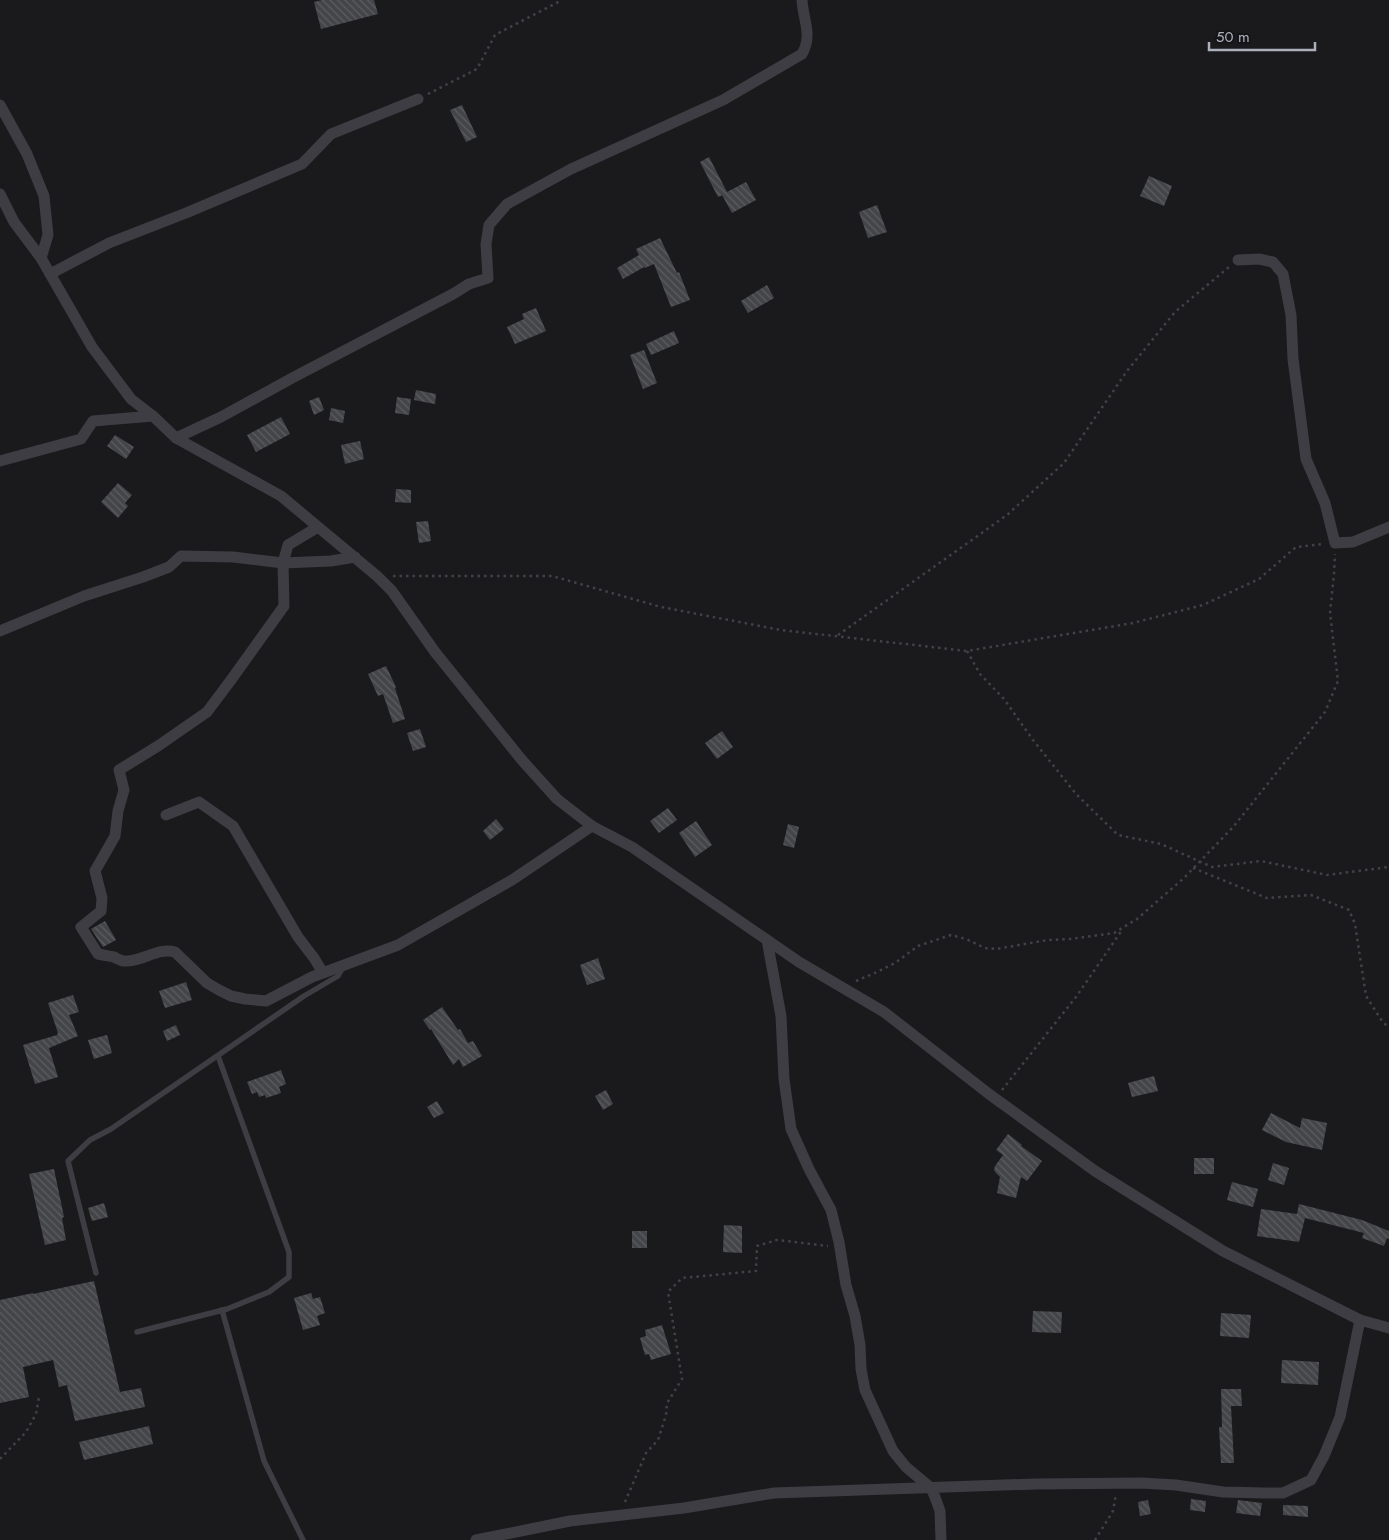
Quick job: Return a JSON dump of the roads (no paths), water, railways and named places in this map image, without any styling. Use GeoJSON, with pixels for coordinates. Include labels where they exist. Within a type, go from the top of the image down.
{"type":"FeatureCollection","features":[{"type":"Feature","properties":{"kind":"street"},"geometry":{"type":"LineString","coordinates":[[176,438],[221,417],[294,376],[469,284],[488,278],[486,244],[489,225],[506,204],[571,169],[723,100],[802,54],[807,46],[808,36],[802,0]]}},
{"type":"Feature","properties":{"kind":"street"},"geometry":{"type":"LineString","coordinates":[[50,274],[109,243],[302,164],[330,134],[418,100]]}},
{"type":"Feature","properties":{"kind":"street"},"geometry":{"type":"LineString","coordinates":[[0,105],[27,154],[44,196],[48,235],[41,258]]}},
{"type":"Feature","properties":{"kind":"street"},"geometry":{"type":"LineString","coordinates":[[0,194],[14,222],[41,258],[92,347],[131,399],[153,416],[176,438],[281,496],[377,576],[392,591],[435,652],[521,759],[557,799],[592,826],[632,847],[799,962],[884,1012],[995,1099],[1095,1171],[1223,1251],[1360,1320],[1389,1328]]}},
{"type":"Feature","properties":{"kind":"street"},"geometry":{"type":"LineString","coordinates":[[1238,260],[1259,258],[1273,262],[1283,274],[1291,315],[1293,359],[1306,459],[1324,504],[1335,544],[1353,542],[1389,527]]}},
{"type":"Feature","properties":{"kind":"street"},"geometry":{"type":"LineString","coordinates":[[0,461],[81,439],[92,421],[153,416]]}},
{"type":"Feature","properties":{"kind":"street"},"geometry":{"type":"LineString","coordinates":[[318,527],[288,545],[283,563],[284,606],[207,712],[119,770],[124,790],[118,811],[115,836],[95,871],[102,898],[101,911],[81,927],[98,954],[125,962],[169,950],[175,952],[207,983],[231,996],[266,1001],[312,977],[398,946],[512,880],[592,826]]}},
{"type":"Feature","properties":{"kind":"street"},"geometry":{"type":"LineString","coordinates":[[0,631],[84,596],[169,567],[181,556],[233,557],[283,563],[331,561],[355,557]]}},
{"type":"Feature","properties":{"kind":"street"},"geometry":{"type":"LineString","coordinates":[[166,815],[199,802],[233,826],[298,937],[323,973]]}},
{"type":"Feature","properties":{"kind":"street"},"geometry":{"type":"LineString","coordinates":[[767,940],[781,1016],[784,1079],[791,1129],[809,1169],[831,1210],[846,1285],[855,1316],[865,1390],[893,1451],[906,1467],[930,1488],[935,1497],[940,1511],[941,1540]]}},
{"type":"Feature","properties":{"kind":"street"},"geometry":{"type":"LineString","coordinates":[[476,1540],[507,1537],[570,1521],[684,1508],[774,1494],[1036,1484],[1176,1485],[1223,1492],[1264,1494],[1283,1492],[1311,1480],[1324,1456],[1340,1417],[1360,1320]]}},
{"type":"Feature","properties":{"kind":"lane"},"geometry":{"type":"LineString","coordinates":[[96,1272],[68,1161],[90,1140],[111,1129],[304,996],[338,976],[343,966]]}},
{"type":"Feature","properties":{"kind":"lane"},"geometry":{"type":"LineString","coordinates":[[137,1332],[222,1310],[269,1292],[289,1277],[289,1252],[218,1056]]}},
{"type":"Feature","properties":{"kind":"lane"},"geometry":{"type":"LineString","coordinates":[[222,1310],[264,1461],[303,1540]]}}]}
